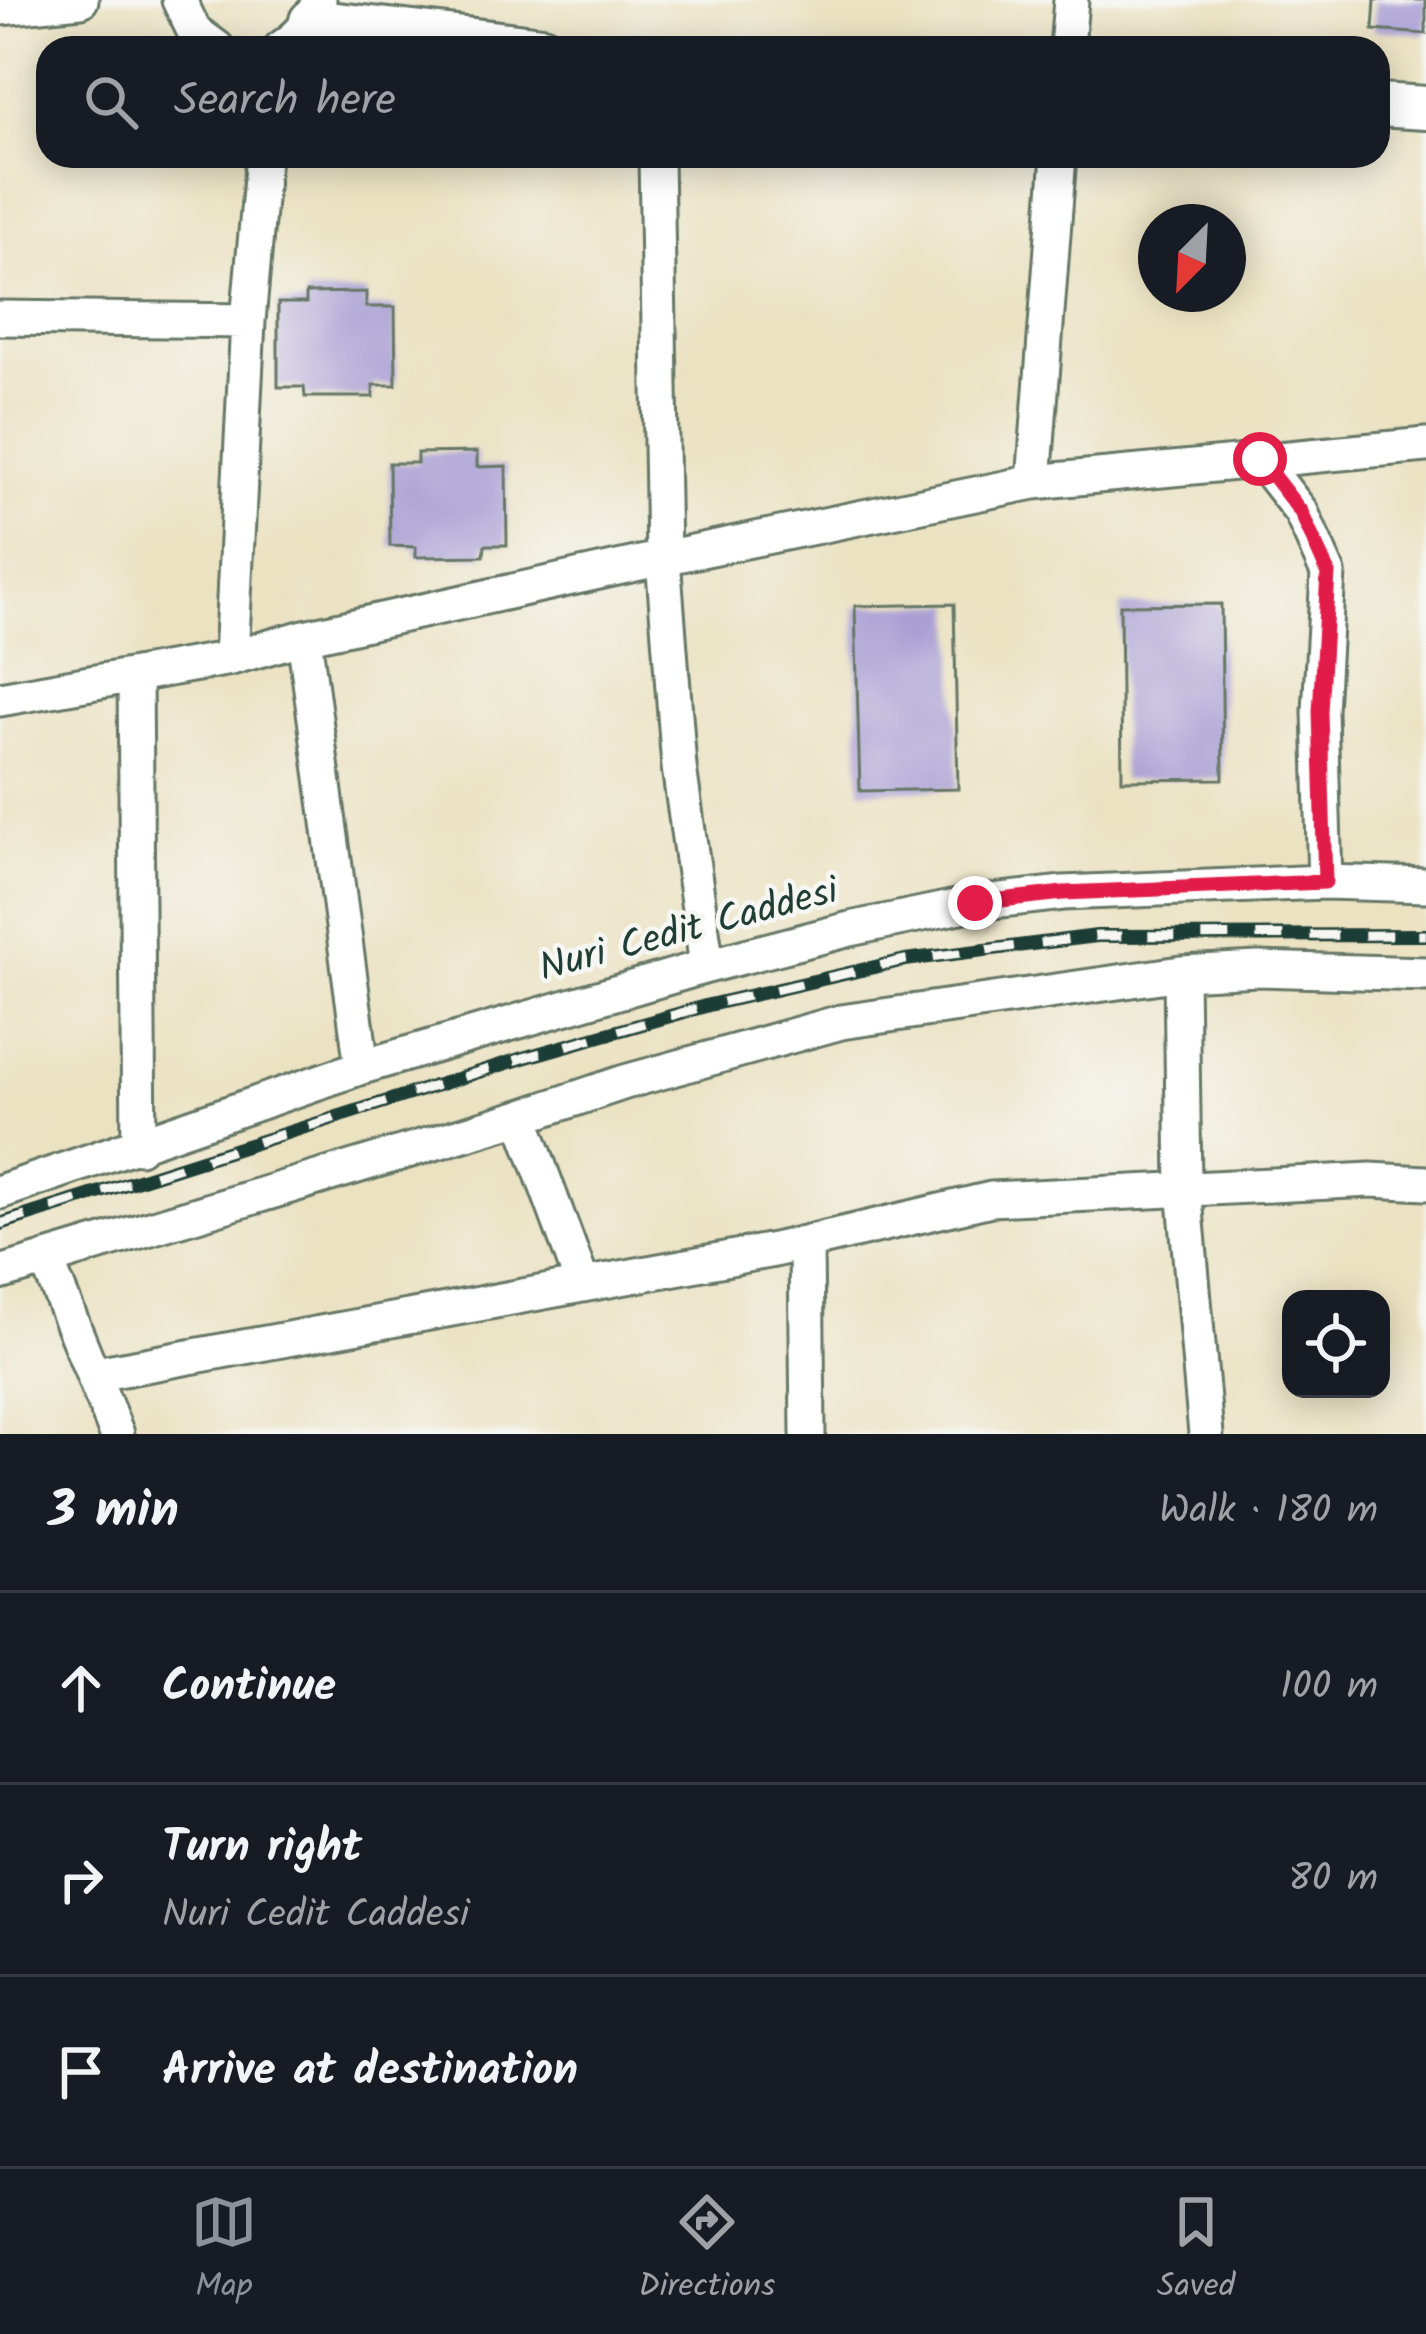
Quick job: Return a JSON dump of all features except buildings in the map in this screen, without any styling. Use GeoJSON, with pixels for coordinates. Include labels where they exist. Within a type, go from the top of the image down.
{"type":"FeatureCollection","features":[{"type":"Feature","properties":{"kind":"main road"},"geometry":{"type":"LineString","coordinates":[[304,23],[428,36]]}},
{"type":"Feature","properties":{"kind":"main road"},"geometry":{"type":"LineString","coordinates":[[1390,106],[1426,108]]}},
{"type":"Feature","properties":{"kind":"street"},"geometry":{"type":"LineString","coordinates":[[0,8],[81,0]]}},
{"type":"Feature","properties":{"kind":"street"},"geometry":{"type":"LineString","coordinates":[[178,0],[201,36]]}},
{"type":"Feature","properties":{"kind":"street"},"geometry":{"type":"LineString","coordinates":[[1068,36],[1071,0]]}},
{"type":"Feature","properties":{"kind":"street"},"geometry":{"type":"LineString","coordinates":[[231,658],[248,321],[262,168]]}},
{"type":"Feature","properties":{"kind":"street"},"geometry":{"type":"LineString","coordinates":[[656,168],[663,558],[679,767],[707,965]]}},
{"type":"Feature","properties":{"kind":"street"},"geometry":{"type":"LineString","coordinates":[[1034,482],[1058,168]]}},
{"type":"Feature","properties":{"kind":"street"},"geometry":{"type":"LineString","coordinates":[[0,318],[248,321]]}},
{"type":"Feature","properties":{"kind":"street"},"geometry":{"type":"LineString","coordinates":[[0,699],[231,658],[304,637],[663,558],[1034,482],[1426,446]]}},
{"type":"Feature","properties":{"kind":"street"},"geometry":{"type":"LineString","coordinates":[[1260,459],[1301,512],[1328,573],[1320,712],[1325,882]]}},
{"type":"Feature","properties":{"kind":"street"},"geometry":{"type":"LineString","coordinates":[[304,637],[362,1067]]}},
{"type":"Feature","properties":{"kind":"street"},"geometry":{"type":"LineString","coordinates":[[135,675],[139,1147]]}},
{"type":"Feature","properties":{"kind":"street","name":"Nuri Cedit Caddesi"},"geometry":{"type":"LineString","coordinates":[[0,1192],[362,1067],[707,965],[850,929],[975,903],[1063,893],[1325,882],[1426,885]]}},
{"type":"Feature","properties":{"kind":"street"},"geometry":{"type":"LineString","coordinates":[[0,1273],[625,1082],[841,1022],[1181,974],[1258,969],[1426,974]]}},
{"type":"Feature","properties":{"kind":"street"},"geometry":{"type":"LineString","coordinates":[[1181,974],[1184,1188],[1206,1434]]}},
{"type":"Feature","properties":{"kind":"street"},"geometry":{"type":"LineString","coordinates":[[520,1117],[583,1285]]}},
{"type":"Feature","properties":{"kind":"street"},"geometry":{"type":"LineString","coordinates":[[96,1374],[806,1243],[991,1199],[1371,1180],[1426,1183]]}},
{"type":"Feature","properties":{"kind":"street"},"geometry":{"type":"LineString","coordinates":[[806,1243],[808,1434]]}},
{"type":"Feature","properties":{"kind":"street"},"geometry":{"type":"LineString","coordinates":[[46,1259],[117,1434]]}},
{"type":"Feature","properties":{"kind":"railway"},"geometry":{"type":"LineString","coordinates":[[0,1224],[523,1058],[709,1005],[905,960],[1097,936],[1426,935]]}},
{"type":"Feature","properties":{"kind":"route"},"geometry":{"type":"LineString","coordinates":[[975,903],[1063,893],[1325,882],[1320,712],[1328,573],[1301,512],[1260,459]]}}]}
